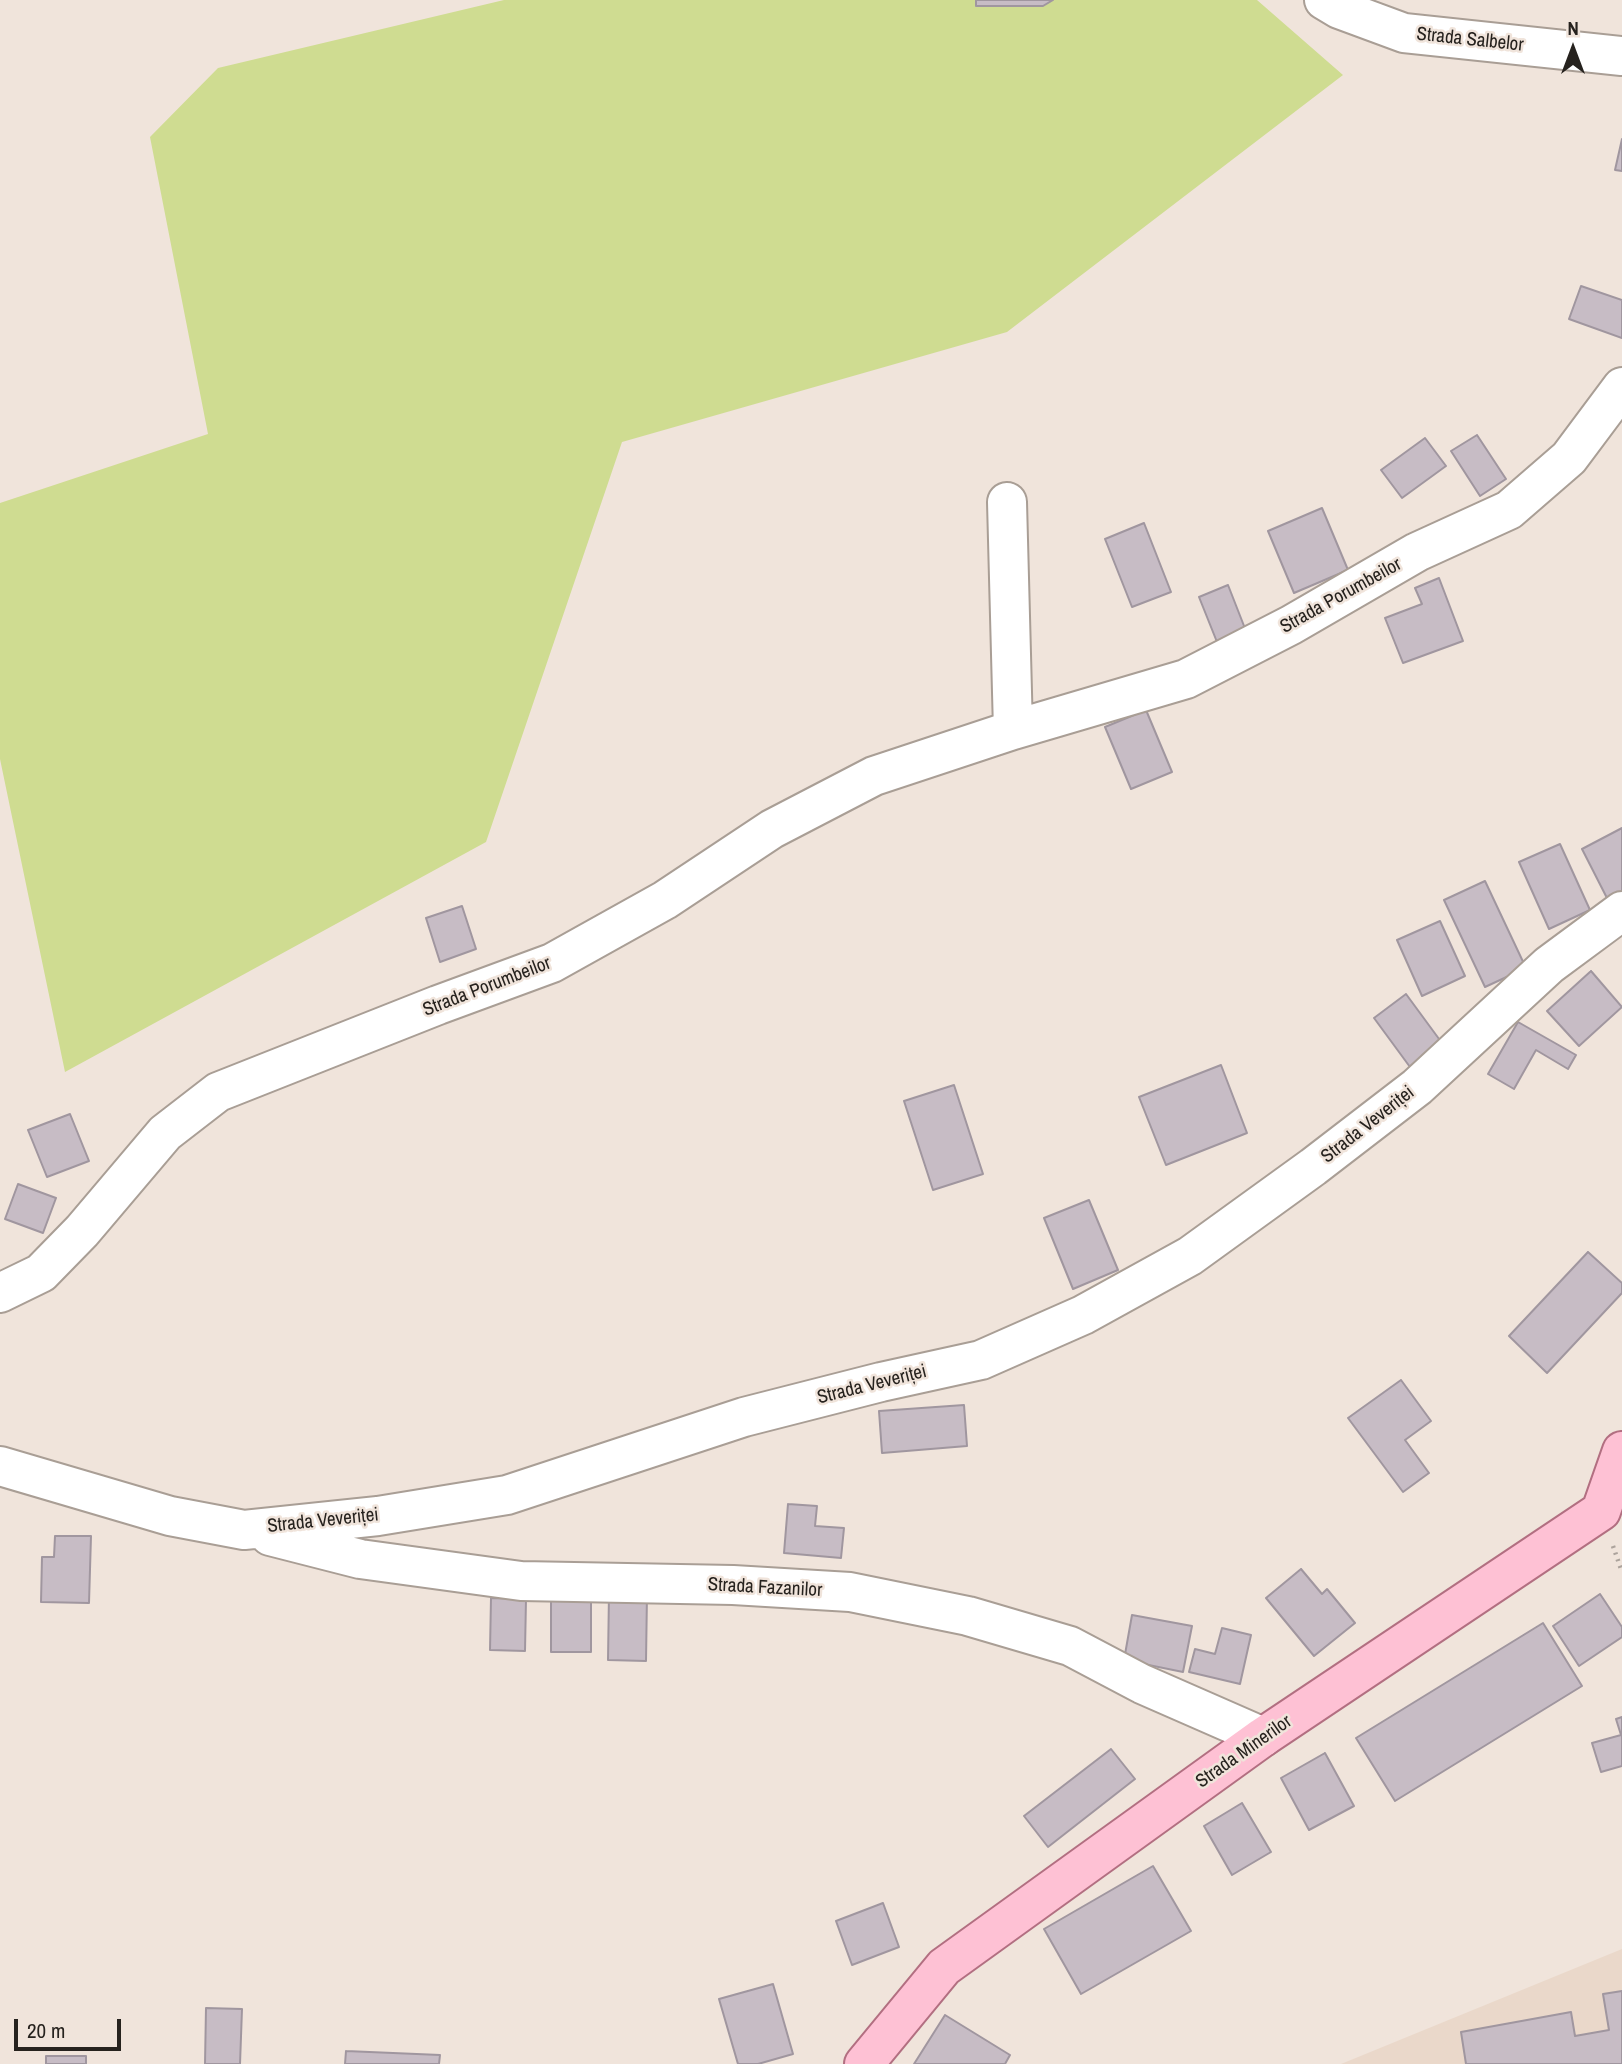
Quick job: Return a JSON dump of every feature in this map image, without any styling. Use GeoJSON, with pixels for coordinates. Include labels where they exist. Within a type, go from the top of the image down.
{"type":"FeatureCollection","features":[{"type":"Feature","properties":{"kind":"main road","name":"Strada Minerilor"},"geometry":{"type":"LineString","coordinates":[[864,2064],[944,1967],[1263,1737],[1612,1510],[1622,1451]]}},
{"type":"Feature","properties":{"kind":"street","name":"Strada Salbelor"},"geometry":{"type":"LineString","coordinates":[[1324,0],[1339,9],[1404,33],[1622,56]]}},
{"type":"Feature","properties":{"kind":"street","name":"Strada Porumbeilor"},"geometry":{"type":"LineString","coordinates":[[0,1293],[41,1273],[82,1231],[165,1133],[218,1092],[552,963],[665,900],[772,829],[874,776],[1013,730],[1186,679],[1291,625],[1417,552],[1509,510],[1569,458],[1622,387]]}},
{"type":"Feature","properties":{"kind":"street"},"geometry":{"type":"LineString","coordinates":[[1007,502],[1013,730]]}},
{"type":"Feature","properties":{"kind":"street","name":"Strada Veveriței"},"geometry":{"type":"LineString","coordinates":[[0,1466],[170,1516],[244,1530],[378,1516],[507,1495],[744,1417],[981,1360],[1083,1315],[1189,1256],[1313,1167],[1417,1087],[1549,965],[1622,911]]}},
{"type":"Feature","properties":{"kind":"street","name":"Strada Fazanilor"},"geometry":{"type":"LineString","coordinates":[[244,1530],[360,1559],[521,1581],[733,1585],[850,1592],[903,1602],[968,1616],[1070,1646],[1142,1684],[1263,1737]]}},
{"type":"Feature","properties":{"kind":"shaded area"},"geometry":{"type":"Polygon","coordinates":[[[1622,1949],[1622,2064],[1341,2064],[1622,1949]]]}},
{"type":"Feature","properties":{"kind":"green space"},"geometry":{"type":"Polygon","coordinates":[[[504,0],[1257,0],[1343,75],[1007,332],[622,442],[486,842],[65,1072],[0,759],[0,503],[208,434],[150,137],[218,68],[504,0]]]}},
{"type":"Feature","properties":{"kind":"building"},"geometry":{"type":"Polygon","coordinates":[[[976,0],[1053,0],[1043,6],[976,6],[976,0]]]}},
{"type":"Feature","properties":{"kind":"building"},"geometry":{"type":"Polygon","coordinates":[[[1622,139],[1622,171],[1615,170],[1622,139]]]}},
{"type":"Feature","properties":{"kind":"building"},"geometry":{"type":"Polygon","coordinates":[[[1581,286],[1622,300],[1622,338],[1569,319],[1581,286]]]}},
{"type":"Feature","properties":{"kind":"building"},"geometry":{"type":"Polygon","coordinates":[[[1477,435],[1506,479],[1480,496],[1451,451],[1477,435]]]}},
{"type":"Feature","properties":{"kind":"building"},"geometry":{"type":"Polygon","coordinates":[[[1425,438],[1446,466],[1402,498],[1381,470],[1425,438]]]}},
{"type":"Feature","properties":{"kind":"building"},"geometry":{"type":"Polygon","coordinates":[[[1322,508],[1348,570],[1294,593],[1268,531],[1322,508]]]}},
{"type":"Feature","properties":{"kind":"building"},"geometry":{"type":"Polygon","coordinates":[[[1144,523],[1171,592],[1132,607],[1105,539],[1144,523]]]}},
{"type":"Feature","properties":{"kind":"building"},"geometry":{"type":"Polygon","coordinates":[[[1439,578],[1463,641],[1403,663],[1385,618],[1422,604],[1415,588],[1439,578]]]}},
{"type":"Feature","properties":{"kind":"building"},"geometry":{"type":"Polygon","coordinates":[[[1228,585],[1246,631],[1217,642],[1199,597],[1228,585]]]}},
{"type":"Feature","properties":{"kind":"building"},"geometry":{"type":"Polygon","coordinates":[[[1146,710],[1172,772],[1131,789],[1105,727],[1146,710]]]}},
{"type":"Feature","properties":{"kind":"building"},"geometry":{"type":"Polygon","coordinates":[[[1622,828],[1622,895],[1609,902],[1582,849],[1622,828]]]}},
{"type":"Feature","properties":{"kind":"building"},"geometry":{"type":"Polygon","coordinates":[[[1560,844],[1590,910],[1549,929],[1519,862],[1560,844]]]}},
{"type":"Feature","properties":{"kind":"building"},"geometry":{"type":"Polygon","coordinates":[[[1485,881],[1526,968],[1485,987],[1444,900],[1485,881]]]}},
{"type":"Feature","properties":{"kind":"building"},"geometry":{"type":"Polygon","coordinates":[[[462,906],[476,949],[440,962],[426,918],[462,906]]]}},
{"type":"Feature","properties":{"kind":"building"},"geometry":{"type":"Polygon","coordinates":[[[1440,921],[1465,976],[1422,996],[1397,940],[1440,921]]]}},
{"type":"Feature","properties":{"kind":"building"},"geometry":{"type":"Polygon","coordinates":[[[1591,971],[1622,1007],[1579,1046],[1547,1011],[1591,971]]]}},
{"type":"Feature","properties":{"kind":"building"},"geometry":{"type":"Polygon","coordinates":[[[1406,994],[1442,1043],[1410,1067],[1374,1018],[1406,994]]]}},
{"type":"Feature","properties":{"kind":"building"},"geometry":{"type":"Polygon","coordinates":[[[1518,1022],[1576,1055],[1568,1069],[1536,1050],[1514,1089],[1488,1074],[1518,1022]]]}},
{"type":"Feature","properties":{"kind":"building"},"geometry":{"type":"Polygon","coordinates":[[[1221,1065],[1247,1133],[1166,1165],[1139,1097],[1221,1065]]]}},
{"type":"Feature","properties":{"kind":"building"},"geometry":{"type":"Polygon","coordinates":[[[954,1085],[983,1174],[933,1190],[904,1101],[954,1085]]]}},
{"type":"Feature","properties":{"kind":"building"},"geometry":{"type":"Polygon","coordinates":[[[70,1114],[89,1161],[47,1177],[28,1130],[70,1114]]]}},
{"type":"Feature","properties":{"kind":"building"},"geometry":{"type":"Polygon","coordinates":[[[18,1184],[56,1198],[43,1233],[5,1219],[18,1184]]]}},
{"type":"Feature","properties":{"kind":"building"},"geometry":{"type":"Polygon","coordinates":[[[1089,1200],[1118,1270],[1073,1289],[1044,1218],[1089,1200]]]}},
{"type":"Feature","properties":{"kind":"building"},"geometry":{"type":"Polygon","coordinates":[[[1588,1252],[1622,1283],[1622,1293],[1547,1373],[1509,1336],[1588,1252]]]}},
{"type":"Feature","properties":{"kind":"building"},"geometry":{"type":"Polygon","coordinates":[[[1401,1380],[1431,1421],[1405,1440],[1429,1473],[1403,1492],[1348,1418],[1401,1380]]]}},
{"type":"Feature","properties":{"kind":"building"},"geometry":{"type":"Polygon","coordinates":[[[964,1405],[967,1446],[882,1453],[879,1411],[964,1405]]]}},
{"type":"Feature","properties":{"kind":"building"},"geometry":{"type":"Polygon","coordinates":[[[788,1504],[817,1506],[815,1526],[844,1528],[841,1558],[784,1553],[788,1504]]]}},
{"type":"Feature","properties":{"kind":"building"},"geometry":{"type":"Polygon","coordinates":[[[55,1536],[91,1536],[89,1603],[41,1602],[42,1557],[54,1557],[55,1536]]]}},
{"type":"Feature","properties":{"kind":"building"},"geometry":{"type":"Polygon","coordinates":[[[1301,1569],[1322,1594],[1327,1589],[1355,1623],[1314,1656],[1266,1598],[1301,1569]]]}},
{"type":"Feature","properties":{"kind":"building"},"geometry":{"type":"Polygon","coordinates":[[[609,1593],[647,1594],[646,1661],[608,1660],[609,1593]]]}},
{"type":"Feature","properties":{"kind":"building"},"geometry":{"type":"Polygon","coordinates":[[[1600,1594],[1622,1627],[1622,1637],[1579,1666],[1553,1626],[1600,1594]]]}},
{"type":"Feature","properties":{"kind":"building"},"geometry":{"type":"Polygon","coordinates":[[[551,1595],[591,1595],[591,1652],[551,1652],[551,1595]]]}},
{"type":"Feature","properties":{"kind":"building"},"geometry":{"type":"Polygon","coordinates":[[[491,1598],[526,1599],[525,1651],[490,1650],[491,1598]]]}},
{"type":"Feature","properties":{"kind":"building"},"geometry":{"type":"Polygon","coordinates":[[[1132,1615],[1192,1626],[1183,1672],[1124,1660],[1132,1615]]]}},
{"type":"Feature","properties":{"kind":"building"},"geometry":{"type":"Polygon","coordinates":[[[1543,1623],[1582,1686],[1395,1801],[1356,1738],[1543,1623]]]}},
{"type":"Feature","properties":{"kind":"building"},"geometry":{"type":"Polygon","coordinates":[[[1222,1628],[1251,1635],[1240,1684],[1189,1672],[1195,1649],[1215,1654],[1222,1628]]]}},
{"type":"Feature","properties":{"kind":"building"},"geometry":{"type":"Polygon","coordinates":[[[1622,1717],[1622,1766],[1601,1772],[1592,1743],[1621,1735],[1616,1719],[1622,1717]]]}},
{"type":"Feature","properties":{"kind":"building"},"geometry":{"type":"Polygon","coordinates":[[[1111,1749],[1135,1779],[1048,1847],[1024,1816],[1111,1749]]]}},
{"type":"Feature","properties":{"kind":"building"},"geometry":{"type":"Polygon","coordinates":[[[1325,1753],[1354,1806],[1309,1830],[1281,1778],[1325,1753]]]}},
{"type":"Feature","properties":{"kind":"building"},"geometry":{"type":"Polygon","coordinates":[[[1242,1803],[1271,1852],[1232,1875],[1204,1826],[1242,1803]]]}},
{"type":"Feature","properties":{"kind":"building"},"geometry":{"type":"Polygon","coordinates":[[[1153,1866],[1191,1931],[1081,1994],[1044,1929],[1153,1866]]]}},
{"type":"Feature","properties":{"kind":"building"},"geometry":{"type":"Polygon","coordinates":[[[883,1903],[899,1947],[852,1965],[836,1921],[883,1903]]]}},
{"type":"Feature","properties":{"kind":"building"},"geometry":{"type":"Polygon","coordinates":[[[773,1984],[793,2054],[758,2064],[738,2064],[719,1999],[773,1984]]]}},
{"type":"Feature","properties":{"kind":"building"},"geometry":{"type":"Polygon","coordinates":[[[1622,1991],[1622,2064],[1466,2064],[1461,2032],[1571,2012],[1575,2036],[1609,2030],[1603,1994],[1622,1991]]]}},
{"type":"Feature","properties":{"kind":"building"},"geometry":{"type":"Polygon","coordinates":[[[206,2008],[242,2009],[240,2064],[205,2064],[206,2008]]]}},
{"type":"Feature","properties":{"kind":"building"},"geometry":{"type":"Polygon","coordinates":[[[945,2015],[1010,2055],[1005,2064],[914,2064],[945,2015]]]}},
{"type":"Feature","properties":{"kind":"building"},"geometry":{"type":"Polygon","coordinates":[[[346,2051],[440,2055],[439,2064],[345,2064],[346,2051]]]}},
{"type":"Feature","properties":{"kind":"building"},"geometry":{"type":"Polygon","coordinates":[[[46,2056],[86,2056],[86,2064],[46,2064],[46,2056]]]}}]}
